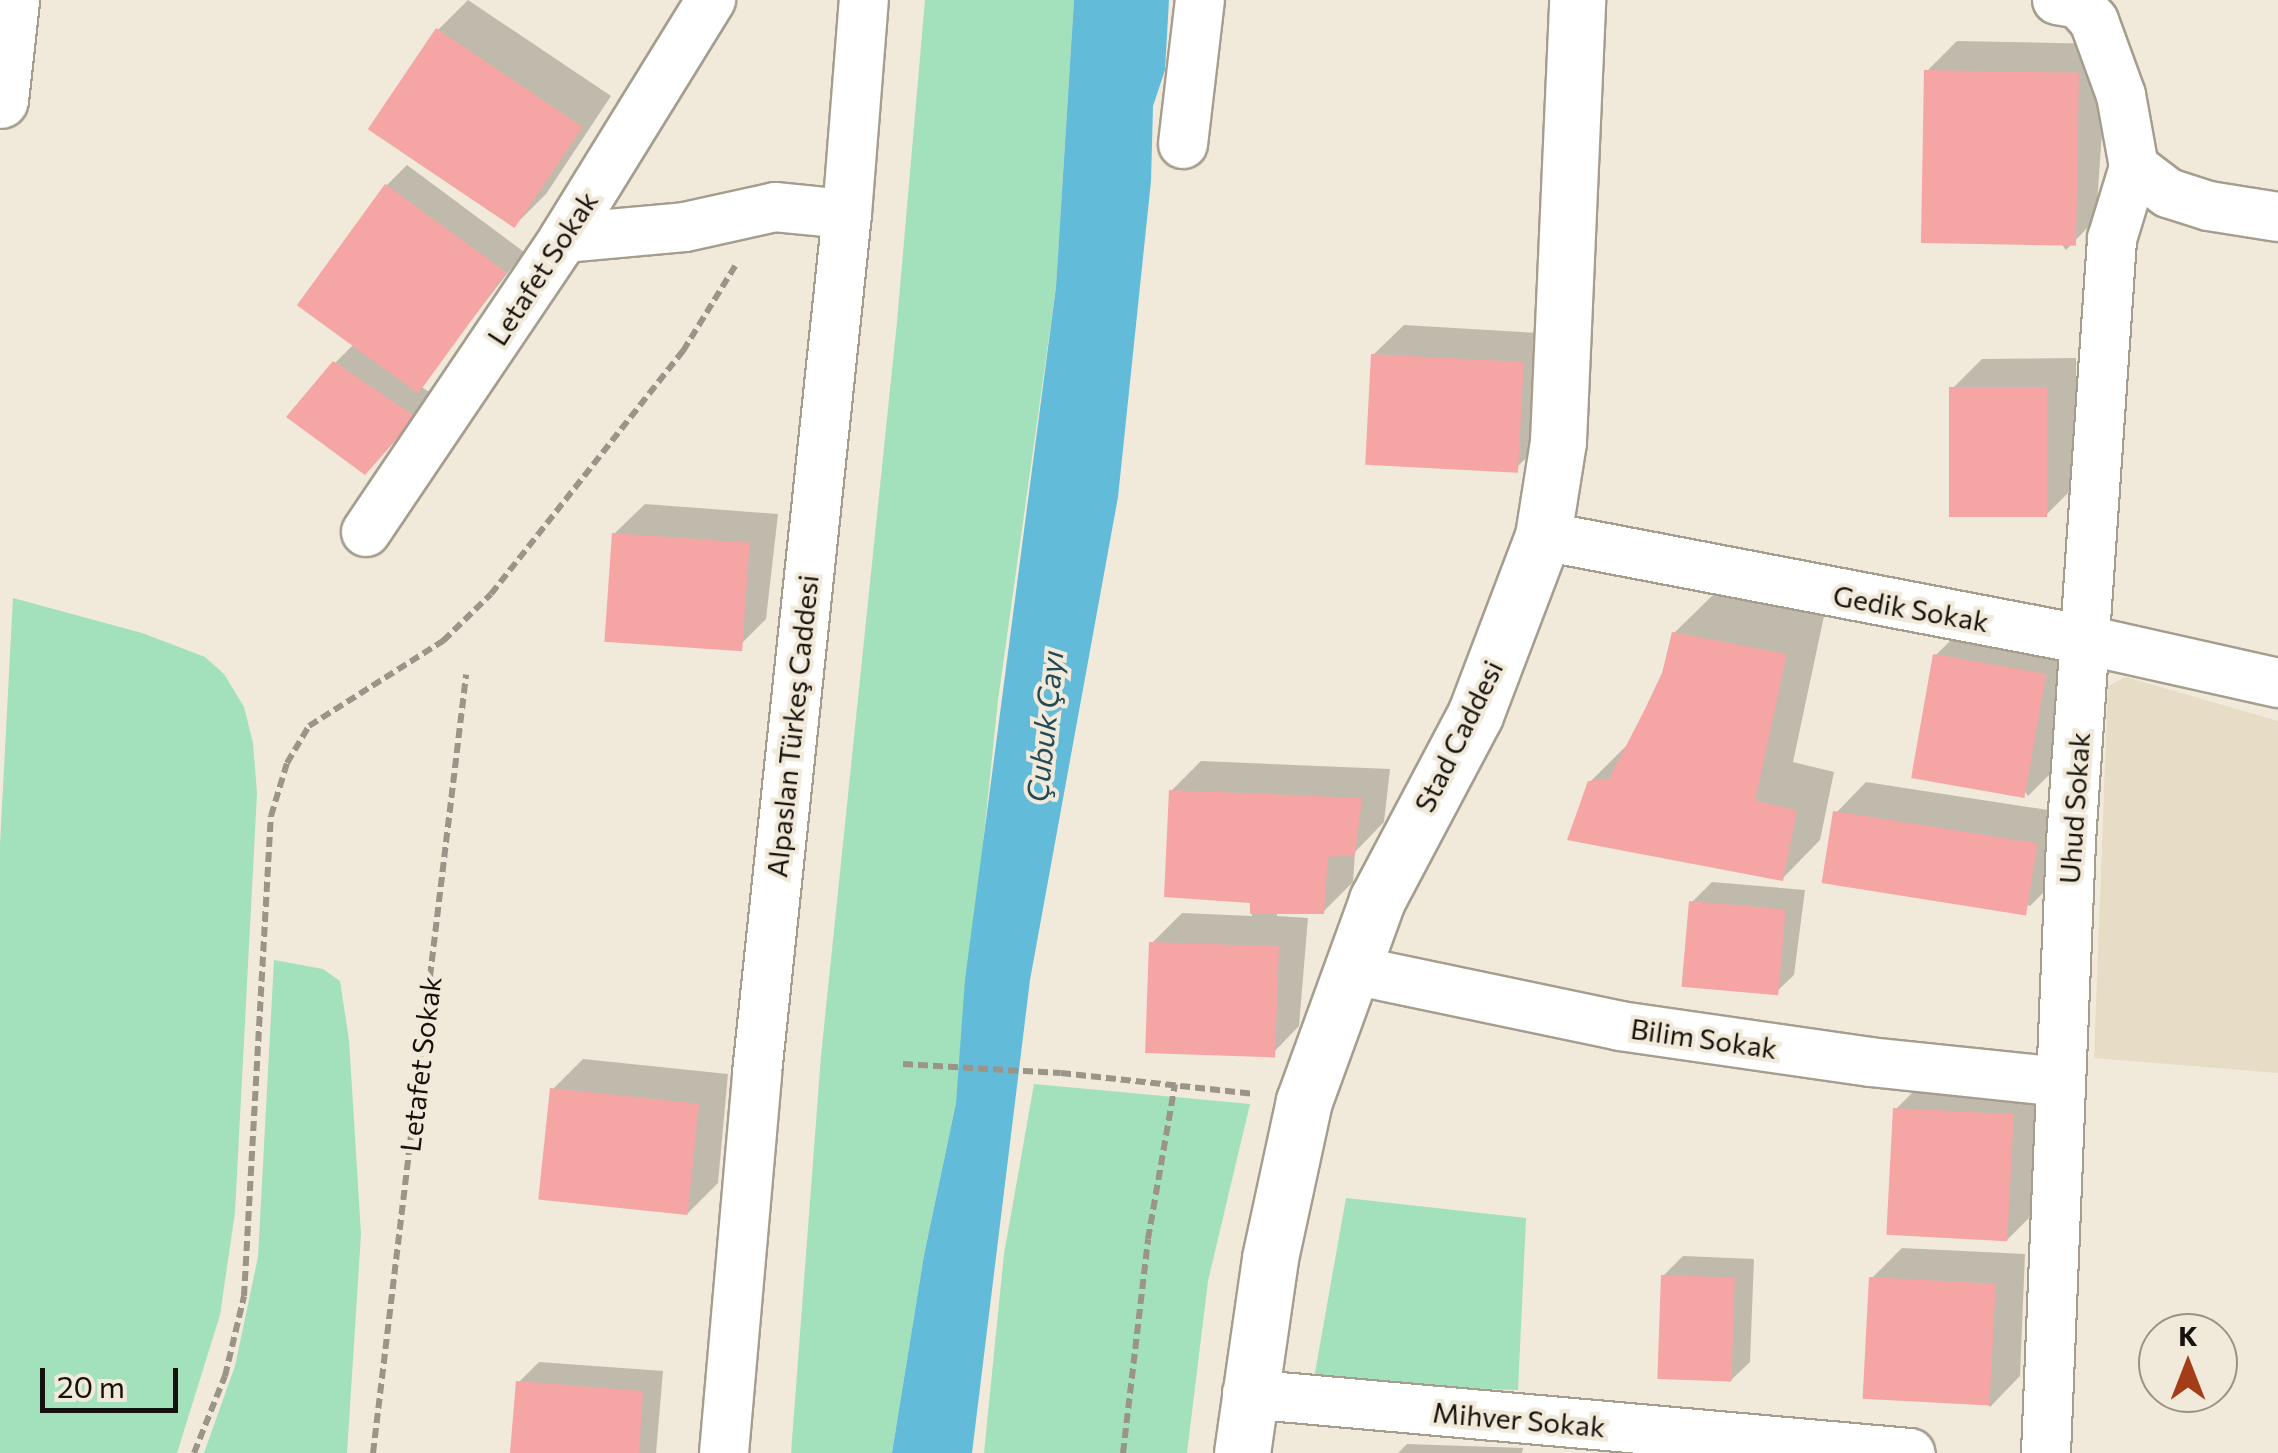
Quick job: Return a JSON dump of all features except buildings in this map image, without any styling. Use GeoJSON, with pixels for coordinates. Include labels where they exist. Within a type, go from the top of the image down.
{"type":"FeatureCollection","features":[{"type":"Feature","properties":{"kind":"main road"},"geometry":{"type":"LineString","coordinates":[[0,100],[11,0]]}},
{"type":"Feature","properties":{"kind":"main road","name":"Stad Caddesi"},"geometry":{"type":"LineString","coordinates":[[1242,1453],[1247,1394],[1304,1100],[1378,900],[1475,715],[1542,536],[1558,441],[1577,0]]}},
{"type":"Feature","properties":{"kind":"street","name":"Letafet Sokak"},"geometry":{"type":"LineString","coordinates":[[366,532],[564,238],[712,0]]}},
{"type":"Feature","properties":{"kind":"street","name":"Alpaslan Türkeş Caddesi"},"geometry":{"type":"LineString","coordinates":[[724,1453],[775,885],[847,214],[864,0]]}},
{"type":"Feature","properties":{"kind":"street"},"geometry":{"type":"LineString","coordinates":[[1183,144],[1200,0]]}},
{"type":"Feature","properties":{"kind":"street"},"geometry":{"type":"LineString","coordinates":[[2057,0],[2079,4],[2094,20],[2121,95],[2134,167],[2168,193],[2209,206],[2278,217]]}},
{"type":"Feature","properties":{"kind":"street","name":"Uhud Sokak"},"geometry":{"type":"LineString","coordinates":[[2046,1453],[2060,1082],[2112,239],[2134,167]]}},
{"type":"Feature","properties":{"kind":"street"},"geometry":{"type":"LineString","coordinates":[[564,238],[685,228],[775,207],[847,214]]}},
{"type":"Feature","properties":{"kind":"street","name":"Gedik Sokak"},"geometry":{"type":"LineString","coordinates":[[1542,536],[2086,640],[2278,683]]}},
{"type":"Feature","properties":{"kind":"street","name":"Bilim Sokak"},"geometry":{"type":"LineString","coordinates":[[1353,970],[1620,1026],[1870,1062],[2060,1082]]}},
{"type":"Feature","properties":{"kind":"street","name":"Mihver Sokak"},"geometry":{"type":"LineString","coordinates":[[1247,1394],[1910,1453]]}},
{"type":"Feature","properties":{"kind":"path"},"geometry":{"type":"LineString","coordinates":[[194,1453],[225,1376],[244,1296],[271,816],[287,763],[309,726],[443,640],[491,594],[684,351],[775,207]]}},
{"type":"Feature","properties":{"kind":"path","name":"Letafet Sokak"},"geometry":{"type":"LineString","coordinates":[[373,1453],[466,675]]}},
{"type":"Feature","properties":{"kind":"path"},"geometry":{"type":"LineString","coordinates":[[903,1064],[1061,1073],[1304,1100]]}},
{"type":"Feature","properties":{"kind":"path"},"geometry":{"type":"LineString","coordinates":[[1124,1453],[1148,1239],[1175,1084]]}},
{"type":"Feature","properties":{"kind":"shaded area"},"geometry":{"type":"Polygon","coordinates":[[[2126,677],[2278,721],[2278,1073],[2094,1058],[2108,686],[2126,677]]]}},
{"type":"Feature","properties":{"kind":"green space"},"geometry":{"type":"Polygon","coordinates":[[[925,0],[1074,0],[1056,287],[998,700],[956,1103],[924,1255],[892,1453],[791,1453],[821,1056],[897,322],[925,0]]]}},
{"type":"Feature","properties":{"kind":"green space"},"geometry":{"type":"Polygon","coordinates":[[[13,598],[142,633],[205,657],[224,674],[244,707],[253,743],[257,793],[235,1212],[220,1315],[177,1453],[0,1453],[0,845],[13,598]]]}},
{"type":"Feature","properties":{"kind":"green space"},"geometry":{"type":"Polygon","coordinates":[[[274,960],[323,969],[340,981],[349,1040],[361,1234],[347,1453],[204,1453],[235,1366],[258,1257],[274,960]]]}},
{"type":"Feature","properties":{"kind":"green space"},"geometry":{"type":"Polygon","coordinates":[[[1034,1084],[1250,1104],[1208,1281],[1187,1453],[984,1453],[1004,1254],[1034,1084]]]}},
{"type":"Feature","properties":{"kind":"green space"},"geometry":{"type":"Polygon","coordinates":[[[1346,1198],[1526,1218],[1518,1390],[1313,1384],[1346,1198]]]}},
{"type":"Feature","properties":{"kind":"water","name":"Çubuk Çayı"},"geometry":{"type":"Polygon","coordinates":[[[1074,0],[1169,0],[1165,70],[1153,106],[1151,181],[1118,497],[1030,980],[972,1453],[892,1453],[924,1255],[956,1103],[965,980],[1056,287],[1074,0]]]}}]}
